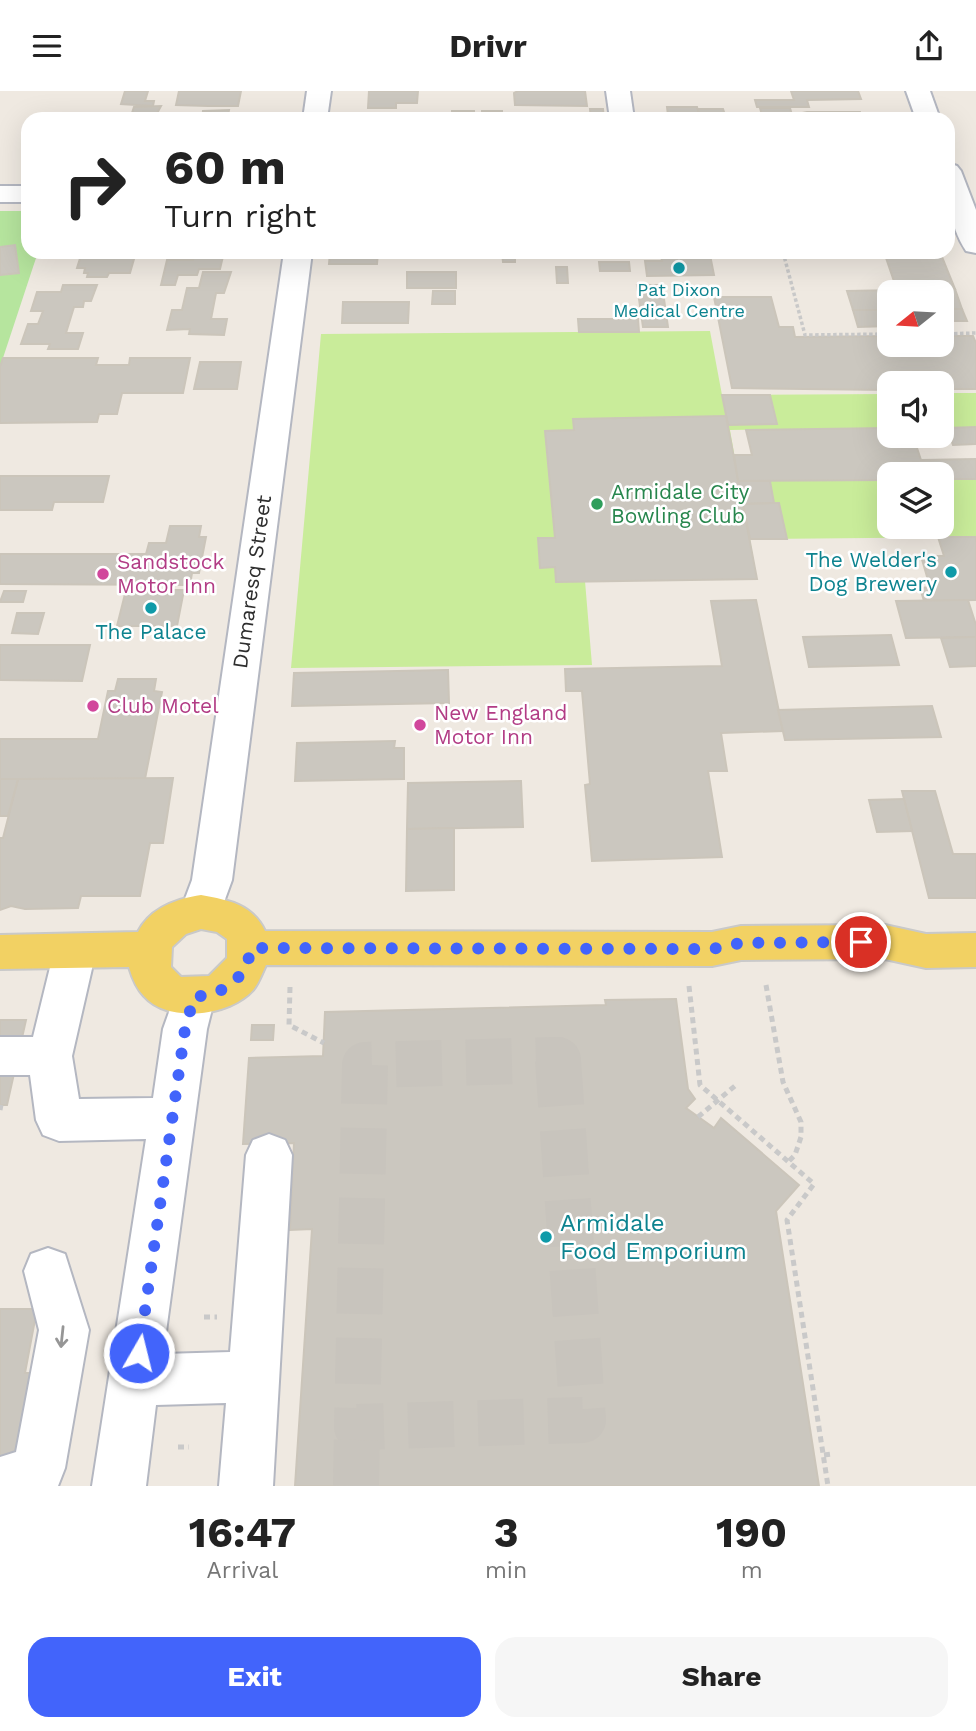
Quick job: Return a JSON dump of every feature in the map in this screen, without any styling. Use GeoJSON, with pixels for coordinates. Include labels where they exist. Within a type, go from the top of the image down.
{"type":"FeatureCollection","features":[{"type":"Feature","properties":{"kind":"main road"},"geometry":{"type":"LineString","coordinates":[[201,912],[229,916],[241,925],[251,948],[243,972],[234,982],[208,995],[177,995],[162,987],[153,977],[148,963],[150,949],[155,937],[174,919],[201,912]]}},
{"type":"Feature","properties":{"kind":"main road"},"geometry":{"type":"LineString","coordinates":[[251,948],[712,949],[745,964],[779,966],[888,963],[926,951],[976,950]]}},
{"type":"Feature","properties":{"kind":"main road"},"geometry":{"type":"LineString","coordinates":[[0,952],[150,949]]}},
{"type":"Feature","properties":{"kind":"street"},"geometry":{"type":"LineString","coordinates":[[316,112],[319,91]]}},
{"type":"Feature","properties":{"kind":"street"},"geometry":{"type":"LineString","coordinates":[[618,91],[621,112]]}},
{"type":"Feature","properties":{"kind":"street"},"geometry":{"type":"LineString","coordinates":[[918,91],[926,112]]}},
{"type":"Feature","properties":{"kind":"street"},"geometry":{"type":"LineString","coordinates":[[957,185],[976,245]]}},
{"type":"Feature","properties":{"kind":"street"},"geometry":{"type":"LineString","coordinates":[[0,194],[21,194]]}},
{"type":"Feature","properties":{"kind":"street","name":"Dumaresq Street"},"geometry":{"type":"LineString","coordinates":[[201,912],[212,880],[297,259]]}},
{"type":"Feature","properties":{"kind":"street"},"geometry":{"type":"LineString","coordinates":[[75,951],[50,1056],[59,1120],[173,1118]]}},
{"type":"Feature","properties":{"kind":"street"},"geometry":{"type":"LineString","coordinates":[[119,1486],[185,1029],[194,997]]}},
{"type":"Feature","properties":{"kind":"street"},"geometry":{"type":"LineString","coordinates":[[0,1056],[50,1056]]}},
{"type":"Feature","properties":{"kind":"street"},"geometry":{"type":"LineString","coordinates":[[246,1486],[269,1155]]}},
{"type":"Feature","properties":{"kind":"street"},"geometry":{"type":"LineString","coordinates":[[0,1483],[12,1483],[39,1468],[64,1329],[48,1272]]}},
{"type":"Feature","properties":{"kind":"street"},"geometry":{"type":"LineString","coordinates":[[135,1380],[254,1377]]}},
{"type":"Feature","properties":{"kind":"path"},"geometry":{"type":"LineString","coordinates":[[785,259],[805,335],[877,334]]}},
{"type":"Feature","properties":{"kind":"path"},"geometry":{"type":"LineString","coordinates":[[954,334],[976,334]]}},
{"type":"Feature","properties":{"kind":"path"},"geometry":{"type":"LineString","coordinates":[[766,985],[783,1082],[802,1122],[798,1146],[788,1162]]}},
{"type":"Feature","properties":{"kind":"path"},"geometry":{"type":"LineString","coordinates":[[689,986],[700,1085],[814,1184],[787,1220],[828,1486]]}},
{"type":"Feature","properties":{"kind":"path"},"geometry":{"type":"LineString","coordinates":[[290,987],[289,1025],[324,1043]]}},
{"type":"Feature","properties":{"kind":"path"},"geometry":{"type":"LineString","coordinates":[[698,1117],[736,1085]]}},
{"type":"Feature","properties":{"kind":"path"},"geometry":{"type":"LineString","coordinates":[[178,1447],[189,1447]]}},
{"type":"Feature","properties":{"kind":"path"},"geometry":{"type":"LineString","coordinates":[[824,1455],[832,1454]]}},
{"type":"Feature","properties":{"kind":"green space"},"geometry":{"type":"Polygon","coordinates":[[[0,211],[21,211],[21,259],[36,259],[0,367],[0,211]]]}},
{"type":"Feature","properties":{"kind":"green space","name":"Armidale City Bowling Club"},"geometry":{"type":"Polygon","coordinates":[[[710,331],[722,395],[877,394],[877,428],[730,430],[739,481],[877,480],[877,538],[750,539],[757,579],[585,581],[592,665],[291,668],[321,334],[710,331]]]}},
{"type":"Feature","properties":{"kind":"green space"},"geometry":{"type":"Polygon","coordinates":[[[954,393],[976,393],[976,427],[954,428],[954,393]]]}},
{"type":"Feature","properties":{"kind":"green space","name":"Armidale City Bowling Club"},"geometry":{"type":"Polygon","coordinates":[[[954,479],[976,479],[976,537],[954,537],[954,479]]]}},
{"type":"Feature","properties":{"kind":"building"},"geometry":{"type":"Polygon","coordinates":[[[125,91],[148,91],[145,101],[154,101],[153,106],[121,104],[125,91]]]}},
{"type":"Feature","properties":{"kind":"building"},"geometry":{"type":"Polygon","coordinates":[[[179,91],[241,91],[238,106],[208,106],[176,105],[179,91]]]}},
{"type":"Feature","properties":{"kind":"building"},"geometry":{"type":"Polygon","coordinates":[[[369,91],[418,91],[417,103],[396,103],[396,108],[368,108],[369,91]]]}},
{"type":"Feature","properties":{"kind":"building"},"geometry":{"type":"Polygon","coordinates":[[[585,91],[587,106],[515,105],[514,93],[585,91]]]}},
{"type":"Feature","properties":{"kind":"building"},"geometry":{"type":"Polygon","coordinates":[[[791,91],[858,91],[861,99],[807,100],[809,107],[757,107],[755,100],[794,100],[791,91]]]}},
{"type":"Feature","properties":{"kind":"building"},"geometry":{"type":"Polygon","coordinates":[[[161,106],[158,112],[132,112],[134,107],[161,106]]]}},
{"type":"Feature","properties":{"kind":"building"},"geometry":{"type":"Polygon","coordinates":[[[667,107],[697,107],[698,112],[668,112],[667,107]]]}},
{"type":"Feature","properties":{"kind":"building"},"geometry":{"type":"Polygon","coordinates":[[[760,108],[790,108],[791,112],[761,112],[760,108]]]}},
{"type":"Feature","properties":{"kind":"building"},"geometry":{"type":"Polygon","coordinates":[[[590,109],[603,109],[603,112],[590,112],[590,109]]]}},
{"type":"Feature","properties":{"kind":"building"},"geometry":{"type":"Polygon","coordinates":[[[698,109],[723,109],[724,112],[699,112],[698,109]]]}},
{"type":"Feature","properties":{"kind":"building"},"geometry":{"type":"Polygon","coordinates":[[[229,110],[229,112],[203,111],[229,110]]]}},
{"type":"Feature","properties":{"kind":"building"},"geometry":{"type":"Polygon","coordinates":[[[15,245],[19,273],[0,275],[0,247],[15,245]]]}},
{"type":"Feature","properties":{"kind":"building"},"geometry":{"type":"Polygon","coordinates":[[[80,259],[134,259],[130,273],[109,273],[107,277],[87,277],[85,268],[77,268],[80,259]]]}},
{"type":"Feature","properties":{"kind":"building"},"geometry":{"type":"Polygon","coordinates":[[[222,259],[220,269],[199,269],[197,275],[178,275],[175,285],[161,285],[167,260],[222,259]]]}},
{"type":"Feature","properties":{"kind":"building"},"geometry":{"type":"Polygon","coordinates":[[[329,259],[377,259],[377,264],[329,264],[329,259]]]}},
{"type":"Feature","properties":{"kind":"building"},"geometry":{"type":"Polygon","coordinates":[[[503,259],[515,259],[515,262],[503,262],[503,259]]]}},
{"type":"Feature","properties":{"kind":"building","name":"Pat Dixon Medical Centre"},"geometry":{"type":"Polygon","coordinates":[[[711,259],[714,275],[647,276],[645,261],[711,259]]]}},
{"type":"Feature","properties":{"kind":"building"},"geometry":{"type":"Polygon","coordinates":[[[886,259],[943,259],[951,280],[894,280],[886,259]]]}},
{"type":"Feature","properties":{"kind":"building"},"geometry":{"type":"Polygon","coordinates":[[[599,262],[629,262],[630,271],[600,271],[599,262]]]}},
{"type":"Feature","properties":{"kind":"building"},"geometry":{"type":"Polygon","coordinates":[[[556,267],[567,267],[568,283],[557,283],[556,267]]]}},
{"type":"Feature","properties":{"kind":"building"},"geometry":{"type":"Polygon","coordinates":[[[203,272],[231,272],[224,293],[216,293],[211,319],[227,319],[224,335],[189,334],[190,329],[167,330],[172,310],[182,310],[187,288],[199,288],[203,272]]]}},
{"type":"Feature","properties":{"kind":"building"},"geometry":{"type":"Polygon","coordinates":[[[407,272],[456,272],[456,288],[407,288],[407,272]]]}},
{"type":"Feature","properties":{"kind":"building"},"geometry":{"type":"Polygon","coordinates":[[[63,285],[97,285],[91,301],[84,301],[83,307],[74,307],[66,333],[83,333],[78,349],[48,349],[50,344],[21,344],[28,324],[38,324],[43,311],[31,311],[37,292],[61,292],[63,285]]]}},
{"type":"Feature","properties":{"kind":"building"},"geometry":{"type":"Polygon","coordinates":[[[637,285],[662,285],[668,327],[643,327],[637,285]]]}},
{"type":"Feature","properties":{"kind":"building"},"geometry":{"type":"Polygon","coordinates":[[[955,289],[962,309],[954,309],[955,289]]]}},
{"type":"Feature","properties":{"kind":"building"},"geometry":{"type":"Polygon","coordinates":[[[877,290],[877,310],[853,310],[847,291],[877,290]]]}},
{"type":"Feature","properties":{"kind":"building"},"geometry":{"type":"Polygon","coordinates":[[[433,291],[455,291],[455,304],[432,304],[433,291]]]}},
{"type":"Feature","properties":{"kind":"building"},"geometry":{"type":"Polygon","coordinates":[[[714,297],[771,297],[779,327],[793,327],[795,337],[877,336],[877,357],[954,357],[954,336],[973,336],[976,343],[976,389],[954,389],[954,371],[877,371],[877,390],[732,388],[714,297]]]}},
{"type":"Feature","properties":{"kind":"building"},"geometry":{"type":"Polygon","coordinates":[[[343,302],[409,302],[408,323],[342,323],[343,302]]]}},
{"type":"Feature","properties":{"kind":"building"},"geometry":{"type":"Polygon","coordinates":[[[954,309],[962,309],[967,321],[954,321],[954,309]]]}},
{"type":"Feature","properties":{"kind":"building"},"geometry":{"type":"Polygon","coordinates":[[[853,310],[877,310],[877,326],[858,327],[853,310]]]}},
{"type":"Feature","properties":{"kind":"building"},"geometry":{"type":"Polygon","coordinates":[[[578,319],[638,319],[639,332],[579,332],[578,319]]]}},
{"type":"Feature","properties":{"kind":"building"},"geometry":{"type":"Polygon","coordinates":[[[3,358],[98,358],[96,365],[129,365],[130,358],[190,358],[183,393],[122,393],[117,414],[99,414],[97,422],[0,423],[0,367],[3,358]]]}},
{"type":"Feature","properties":{"kind":"building"},"geometry":{"type":"Polygon","coordinates":[[[200,362],[241,362],[237,389],[194,389],[200,362]]]}},
{"type":"Feature","properties":{"kind":"building"},"geometry":{"type":"Polygon","coordinates":[[[722,395],[770,395],[777,424],[728,425],[722,395]]]}},
{"type":"Feature","properties":{"kind":"building","name":"Armidale City Bowling Club"},"geometry":{"type":"Polygon","coordinates":[[[726,416],[757,579],[556,582],[555,567],[540,568],[538,538],[555,538],[545,431],[574,430],[573,419],[726,416]]]}},
{"type":"Feature","properties":{"kind":"building"},"geometry":{"type":"Polygon","coordinates":[[[976,427],[976,444],[954,445],[954,428],[976,427]]]}},
{"type":"Feature","properties":{"kind":"building"},"geometry":{"type":"Polygon","coordinates":[[[877,428],[877,448],[917,448],[921,460],[976,459],[976,479],[954,479],[954,462],[877,462],[877,480],[738,481],[734,455],[752,455],[746,430],[877,428]]]}},
{"type":"Feature","properties":{"kind":"building"},"geometry":{"type":"Polygon","coordinates":[[[0,476],[109,476],[103,502],[54,502],[52,510],[0,510],[0,476]]]}},
{"type":"Feature","properties":{"kind":"building"},"geometry":{"type":"Polygon","coordinates":[[[738,481],[770,481],[774,503],[743,504],[738,481]]]}},
{"type":"Feature","properties":{"kind":"building"},"geometry":{"type":"Polygon","coordinates":[[[779,503],[787,539],[750,539],[743,504],[779,503]]]}},
{"type":"Feature","properties":{"kind":"building"},"geometry":{"type":"Polygon","coordinates":[[[170,526],[201,526],[199,537],[206,537],[199,573],[192,573],[190,585],[0,584],[0,554],[146,554],[149,543],[166,543],[170,526]]]}},
{"type":"Feature","properties":{"kind":"building","name":"The Welder's Dog Brewery"},"geometry":{"type":"Polygon","coordinates":[[[976,537],[976,600],[924,601],[920,588],[930,587],[921,556],[944,556],[939,539],[976,537]]]}},
{"type":"Feature","properties":{"kind":"building","name":"The Palace"},"geometry":{"type":"Polygon","coordinates":[[[126,590],[184,590],[177,626],[117,626],[126,590]]]}},
{"type":"Feature","properties":{"kind":"building"},"geometry":{"type":"Polygon","coordinates":[[[4,591],[26,591],[23,602],[0,602],[4,591]]]}},
{"type":"Feature","properties":{"kind":"building"},"geometry":{"type":"Polygon","coordinates":[[[756,600],[783,731],[721,733],[727,771],[708,771],[722,857],[592,861],[585,785],[590,784],[582,691],[566,691],[565,669],[722,666],[711,601],[756,600]]]}},
{"type":"Feature","properties":{"kind":"building"},"geometry":{"type":"Polygon","coordinates":[[[968,600],[976,625],[976,637],[906,638],[896,601],[968,600]]]}},
{"type":"Feature","properties":{"kind":"building"},"geometry":{"type":"Polygon","coordinates":[[[17,613],[44,613],[38,634],[12,633],[17,613]]]}},
{"type":"Feature","properties":{"kind":"building"},"geometry":{"type":"Polygon","coordinates":[[[891,635],[899,665],[809,667],[803,637],[891,635]]]}},
{"type":"Feature","properties":{"kind":"building"},"geometry":{"type":"Polygon","coordinates":[[[976,637],[976,666],[950,667],[941,638],[976,637]]]}},
{"type":"Feature","properties":{"kind":"building"},"geometry":{"type":"Polygon","coordinates":[[[0,645],[90,645],[82,681],[0,680],[0,645]]]}},
{"type":"Feature","properties":{"kind":"building"},"geometry":{"type":"Polygon","coordinates":[[[448,670],[449,703],[292,706],[294,673],[448,670]]]}},
{"type":"Feature","properties":{"kind":"building"},"geometry":{"type":"Polygon","coordinates":[[[118,679],[156,679],[154,691],[162,692],[145,779],[0,779],[0,739],[98,739],[108,691],[115,691],[118,679]]]}},
{"type":"Feature","properties":{"kind":"building"},"geometry":{"type":"Polygon","coordinates":[[[932,706],[941,737],[785,740],[778,710],[932,706]]]}},
{"type":"Feature","properties":{"kind":"building"},"geometry":{"type":"Polygon","coordinates":[[[395,741],[394,748],[404,748],[404,779],[295,781],[297,743],[395,741]]]}},
{"type":"Feature","properties":{"kind":"building"},"geometry":{"type":"Polygon","coordinates":[[[173,778],[163,843],[150,843],[140,896],[81,896],[78,908],[25,909],[11,906],[0,910],[0,838],[3,838],[18,779],[173,778]]]}},
{"type":"Feature","properties":{"kind":"building"},"geometry":{"type":"Polygon","coordinates":[[[0,779],[18,779],[8,816],[0,816],[0,779]]]}},
{"type":"Feature","properties":{"kind":"building"},"geometry":{"type":"Polygon","coordinates":[[[521,781],[523,827],[407,829],[408,783],[521,781]]]}},
{"type":"Feature","properties":{"kind":"building"},"geometry":{"type":"Polygon","coordinates":[[[902,791],[935,791],[953,854],[976,854],[976,898],[929,898],[902,791]]]}},
{"type":"Feature","properties":{"kind":"building"},"geometry":{"type":"Polygon","coordinates":[[[904,799],[912,831],[877,832],[869,800],[904,799]]]}},
{"type":"Feature","properties":{"kind":"building"},"geometry":{"type":"Polygon","coordinates":[[[454,828],[454,890],[406,891],[407,829],[454,828]]]}},
{"type":"Feature","properties":{"kind":"building","name":"Armidale Food Emporium"},"geometry":{"type":"Polygon","coordinates":[[[676,999],[688,1089],[695,1099],[686,1108],[714,1128],[721,1118],[799,1185],[776,1211],[819,1486],[295,1486],[312,1229],[290,1230],[294,1143],[243,1144],[249,1058],[323,1056],[325,1012],[606,1005],[605,1000],[676,999]]]}},
{"type":"Feature","properties":{"kind":"building"},"geometry":{"type":"Polygon","coordinates":[[[0,1020],[26,1020],[7,1105],[0,1105],[0,1020]]]}},
{"type":"Feature","properties":{"kind":"building"},"geometry":{"type":"Polygon","coordinates":[[[252,1025],[274,1025],[273,1040],[251,1040],[252,1025]]]}},
{"type":"Feature","properties":{"kind":"building"},"geometry":{"type":"Polygon","coordinates":[[[0,1309],[37,1309],[25,1373],[34,1373],[19,1448],[0,1460],[0,1309]]]}},
{"type":"Feature","properties":{"kind":"tunnel"},"geometry":{"type":"LineString","coordinates":[[558,1060],[583,1420],[357,1427],[365,1065],[558,1060]]}},
{"type":"Feature","properties":{"kind":"tunnel"},"geometry":{"type":"LineString","coordinates":[[356,1486],[357,1427]]}},
{"type":"Feature","properties":{"kind":"place","name":"Pat Dixon Medical Centre"},"geometry":{"type":"Point","coordinates":[679,268]}},
{"type":"Feature","properties":{"kind":"place","name":"Armidale City Bowling Club"},"geometry":{"type":"Point","coordinates":[597,504]}},
{"type":"Feature","properties":{"kind":"place","name":"The Welder's Dog Brewery"},"geometry":{"type":"Point","coordinates":[951,572]}},
{"type":"Feature","properties":{"kind":"place","name":"Sandstock Motor Inn"},"geometry":{"type":"Point","coordinates":[103,574]}},
{"type":"Feature","properties":{"kind":"place","name":"The Palace"},"geometry":{"type":"Point","coordinates":[151,608]}},
{"type":"Feature","properties":{"kind":"place","name":"Club Motel"},"geometry":{"type":"Point","coordinates":[93,706]}},
{"type":"Feature","properties":{"kind":"place","name":"New England Motor Inn"},"geometry":{"type":"Point","coordinates":[420,725]}},
{"type":"Feature","properties":{"kind":"place","name":"Armidale Food Emporium"},"geometry":{"type":"Point","coordinates":[546,1237]}},
{"type":"Feature","properties":{"kind":"route"},"geometry":{"type":"LineString","coordinates":[[139,1353],[185,1029],[194,997],[222,990],[234,982],[243,972],[251,948],[712,949],[741,943],[861,942]]}}]}
